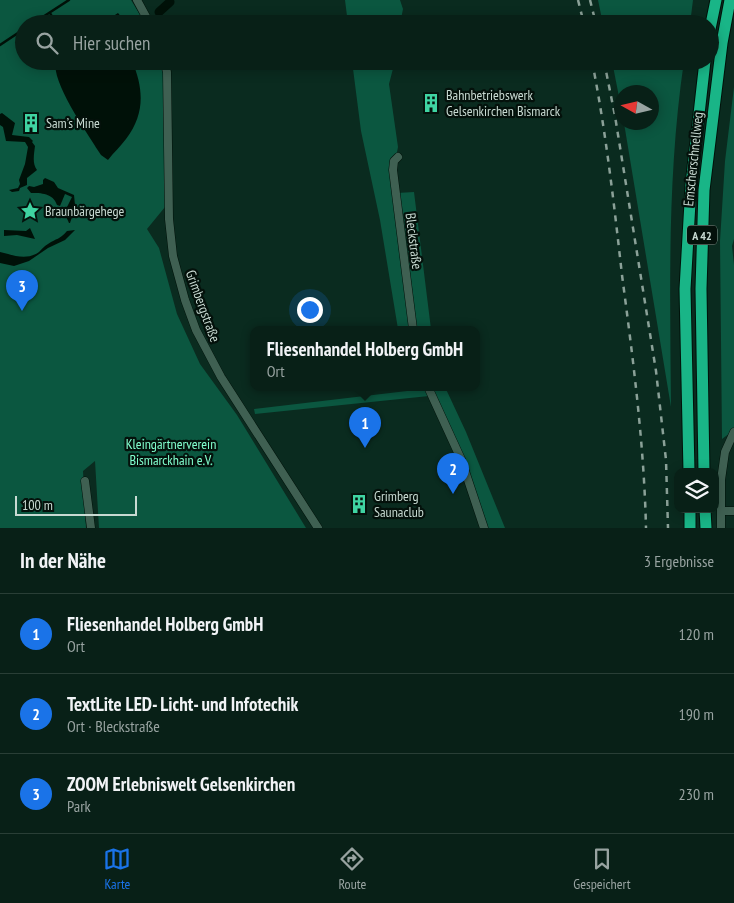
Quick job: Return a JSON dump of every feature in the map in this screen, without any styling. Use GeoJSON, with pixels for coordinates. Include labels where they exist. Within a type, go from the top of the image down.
{"type":"FeatureCollection","features":[{"type":"Feature","properties":{"kind":"highway"},"geometry":{"type":"LineString","coordinates":[[713,15],[716,0]]}},
{"type":"Feature","properties":{"kind":"highway","name":"Emscherschnellweg"},"geometry":{"type":"LineString","coordinates":[[719,68],[730,0]]}},
{"type":"Feature","properties":{"kind":"highway","name":"Emscherschnellweg"},"geometry":{"type":"LineString","coordinates":[[689,468],[685,289],[691,185],[704,70]]}},
{"type":"Feature","properties":{"kind":"highway","name":"Emscherschnellweg"},"geometry":{"type":"LineString","coordinates":[[704,468],[701,299],[704,190],[719,70]]}},
{"type":"Feature","properties":{"kind":"highway"},"geometry":{"type":"LineString","coordinates":[[690,513],[690,528]]}},
{"type":"Feature","properties":{"kind":"highway"},"geometry":{"type":"LineString","coordinates":[[705,513],[706,528]]}},
{"type":"Feature","properties":{"kind":"street"},"geometry":{"type":"LineString","coordinates":[[137,0],[145,15]]}},
{"type":"Feature","properties":{"kind":"street","name":"Grimbergstraße"},"geometry":{"type":"LineString","coordinates":[[166,70],[169,219],[173,256],[185,300],[196,330],[221,377],[318,528]]}},
{"type":"Feature","properties":{"kind":"street","name":"Bleckstraße"},"geometry":{"type":"LineString","coordinates":[[398,157],[394,161],[392,170],[413,326]]}},
{"type":"Feature","properties":{"kind":"street"},"geometry":{"type":"LineString","coordinates":[[430,391],[461,459],[484,528]]}},
{"type":"Feature","properties":{"kind":"street"},"geometry":{"type":"LineString","coordinates":[[721,528],[721,480],[724,457],[734,432]]}},
{"type":"Feature","properties":{"kind":"street"},"geometry":{"type":"LineString","coordinates":[[85,481],[91,528]]}},
{"type":"Feature","properties":{"kind":"street"},"geometry":{"type":"LineString","coordinates":[[721,511],[734,511]]}},
{"type":"Feature","properties":{"kind":"green space","name":"Kleingärtnerverein Bismarckhain e.V."},"geometry":{"type":"Polygon","coordinates":[[[0,0],[131,0],[140,15],[15,15],[15,70],[163,70],[165,99],[165,207],[147,229],[159,248],[177,314],[200,364],[237,415],[306,528],[99,528],[95,461],[83,471],[86,528],[0,528],[0,0]]]}},
{"type":"Feature","properties":{"kind":"green space"},"geometry":{"type":"Polygon","coordinates":[[[345,0],[400,0],[403,9],[402,15],[347,15],[345,0]]]}},
{"type":"Feature","properties":{"kind":"green space"},"geometry":{"type":"Polygon","coordinates":[[[598,0],[693,0],[691,15],[601,15],[598,0]]]}},
{"type":"Feature","properties":{"kind":"green space"},"geometry":{"type":"Polygon","coordinates":[[[353,70],[393,70],[389,84],[398,147],[395,162],[397,193],[414,192],[431,326],[398,326],[380,220],[361,131],[353,70]]]}},
{"type":"Feature","properties":{"kind":"green space"},"geometry":{"type":"Polygon","coordinates":[[[614,70],[683,70],[672,191],[670,277],[671,407],[625,130],[659,130],[659,85],[617,85],[614,70]]]}},
{"type":"Feature","properties":{"kind":"green space"},"geometry":{"type":"Polygon","coordinates":[[[734,87],[734,239],[732,246],[734,265],[734,430],[722,439],[720,241],[725,161],[734,87]]]}},
{"type":"Feature","properties":{"kind":"green space"},"geometry":{"type":"Polygon","coordinates":[[[407,391],[447,391],[466,432],[505,528],[486,528],[463,459],[429,396],[255,414],[254,409],[407,391]]]}},
{"type":"Feature","properties":{"kind":"shaded area"},"geometry":{"type":"Polygon","coordinates":[[[56,70],[136,70],[141,101],[137,120],[124,142],[108,160],[101,155],[80,123],[59,82],[56,70]]]}},
{"type":"Feature","properties":{"kind":"shaded area"},"geometry":{"type":"Polygon","coordinates":[[[2,113],[15,123],[12,135],[29,137],[35,146],[34,162],[37,170],[27,178],[27,185],[20,188],[19,191],[12,192],[9,190],[18,188],[20,184],[19,180],[25,164],[28,147],[25,142],[6,141],[3,127],[0,125],[0,114],[2,113]]]}},
{"type":"Feature","properties":{"kind":"shaded area"},"geometry":{"type":"Polygon","coordinates":[[[45,178],[54,182],[58,188],[74,195],[75,205],[73,210],[70,210],[72,217],[70,223],[65,214],[68,212],[67,207],[72,197],[65,194],[60,206],[50,196],[31,193],[27,188],[43,184],[45,178]]]}},
{"type":"Feature","properties":{"kind":"shaded area"},"geometry":{"type":"Polygon","coordinates":[[[30,228],[35,239],[17,235],[4,236],[4,230],[26,231],[30,228]]]}},
{"type":"Feature","properties":{"kind":"shaded area"},"geometry":{"type":"Polygon","coordinates":[[[75,230],[65,240],[48,248],[29,261],[14,266],[0,263],[0,252],[24,257],[34,255],[67,231],[75,230]]]}},
{"type":"Feature","properties":{"kind":"waterway"},"geometry":{"type":"LineString","coordinates":[[46,15],[69,0]]}},
{"type":"Feature","properties":{"kind":"waterway"},"geometry":{"type":"LineString","coordinates":[[159,12],[170,2]]}},
{"type":"Feature","properties":{"kind":"waterway"},"geometry":{"type":"LineString","coordinates":[[0,45],[15,35]]}},
{"type":"Feature","properties":{"kind":"railway"},"geometry":{"type":"LineString","coordinates":[[578,0],[582,15]]}},
{"type":"Feature","properties":{"kind":"railway"},"geometry":{"type":"LineString","coordinates":[[590,0],[594,15]]}},
{"type":"Feature","properties":{"kind":"railway"},"geometry":{"type":"LineString","coordinates":[[594,70],[609,168],[634,370],[643,464],[646,528]]}},
{"type":"Feature","properties":{"kind":"railway"},"geometry":{"type":"LineString","coordinates":[[606,70],[615,116],[656,371],[666,460],[668,528]]}},
{"type":"Feature","properties":{"kind":"place","name":"Bahnbetriebswerk Gelsenkirchen Bismarck"},"geometry":{"type":"Point","coordinates":[431,103]}},
{"type":"Feature","properties":{"kind":"place","name":"Sam’s Mine"},"geometry":{"type":"Point","coordinates":[31,123]}},
{"type":"Feature","properties":{"kind":"place","name":"Braunbärgehege"},"geometry":{"type":"Point","coordinates":[30,211]}},
{"type":"Feature","properties":{"kind":"place","name":"ZOOM Erlebniswelt Gelsenkirchen"},"geometry":{"type":"Point","coordinates":[22,311]}},
{"type":"Feature","properties":{"kind":"place","name":"Fliesenhandel Holberg GmbH"},"geometry":{"type":"Point","coordinates":[365,448]}},
{"type":"Feature","properties":{"kind":"place","name":"TextLite LED- Licht- und Infotechik"},"geometry":{"type":"Point","coordinates":[453,494]}},
{"type":"Feature","properties":{"kind":"place","name":"Grimberg Saunaclub"},"geometry":{"type":"Point","coordinates":[359,504]}}]}
